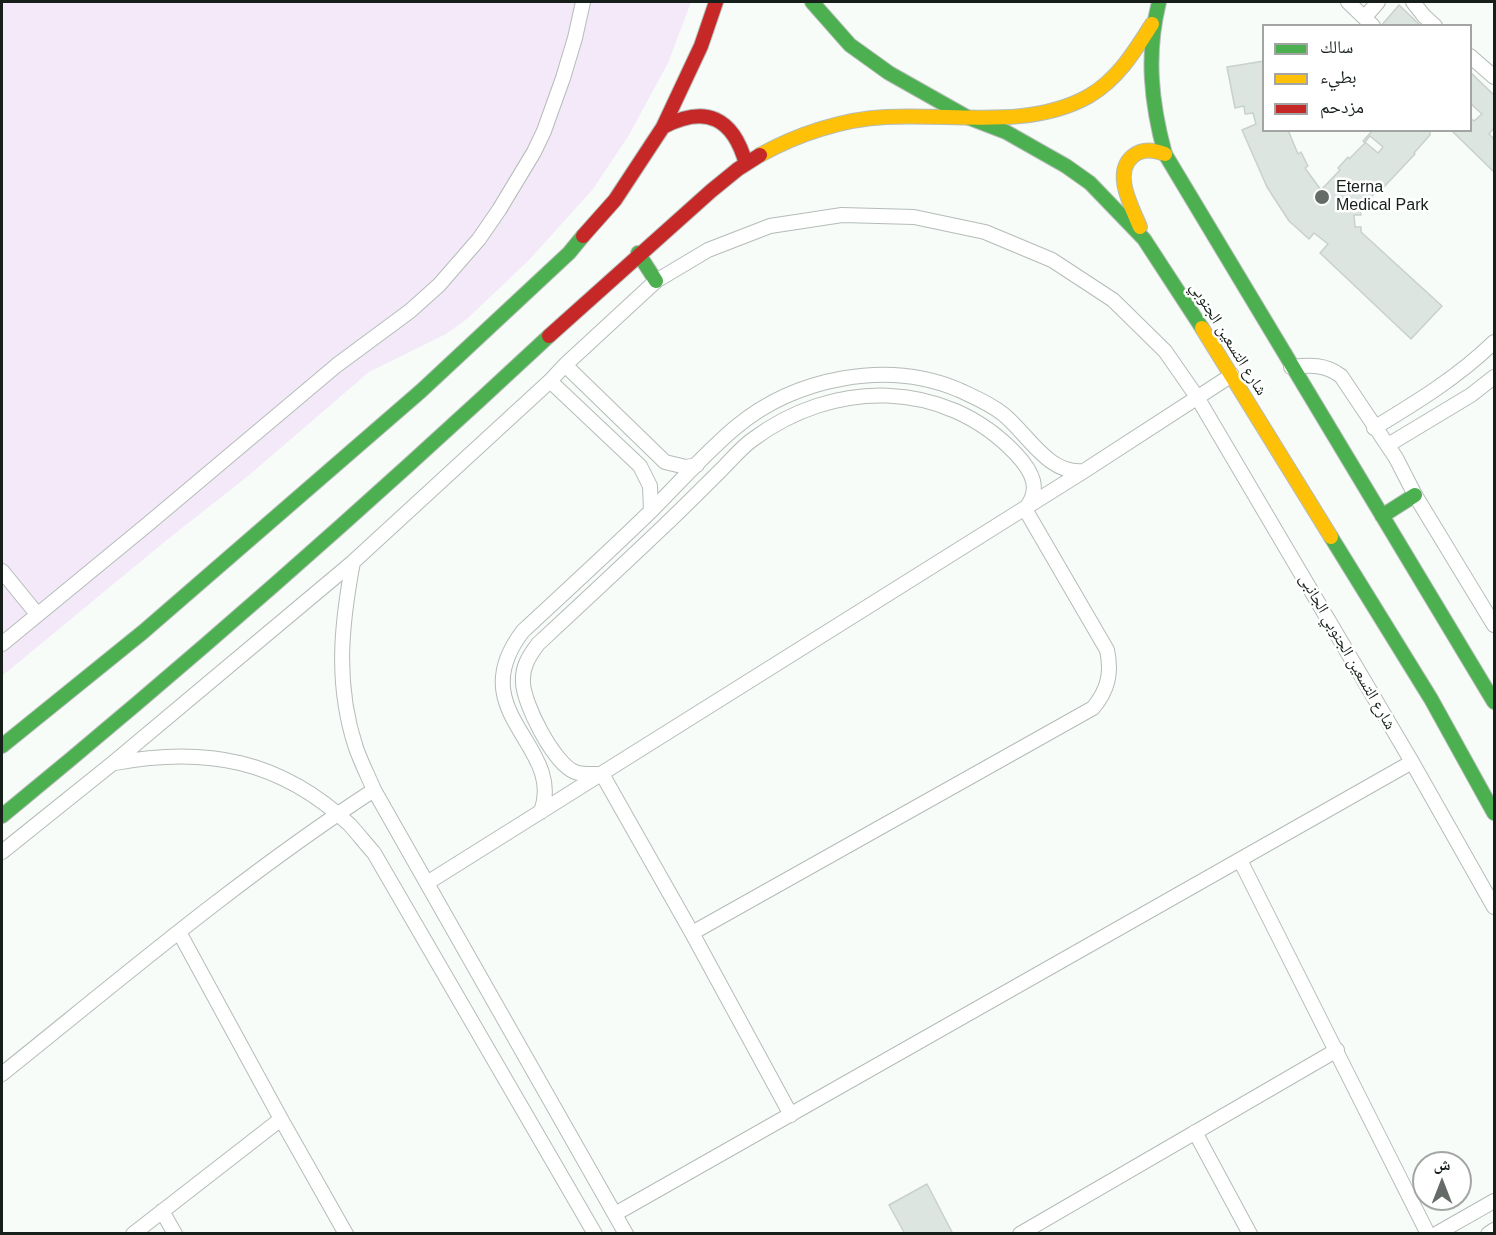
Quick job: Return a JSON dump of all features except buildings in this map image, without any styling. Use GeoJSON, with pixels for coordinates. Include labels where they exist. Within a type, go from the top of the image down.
{"type":"FeatureCollection","features":[{"type":"Feature","properties":{"kind":"street"},"geometry":{"type":"LineString","coordinates":[[2,644],[337,365],[410,311],[439,285],[479,239],[534,152],[563,78],[583,2]]}},
{"type":"Feature","properties":{"kind":"street"},"geometry":{"type":"LineString","coordinates":[[2,746],[143,632],[421,391],[585,236],[615,200],[663,127],[701,46],[716,2]]}},
{"type":"Feature","properties":{"kind":"street","name":"شارع التسعين الجنوبي"},"geometry":{"type":"LineString","coordinates":[[812,2],[850,45],[889,73],[967,117],[1006,132],[1066,166],[1110,202],[1144,239],[1232,375],[1431,699],[1494,813]]}},
{"type":"Feature","properties":{"kind":"street"},"geometry":{"type":"LineString","coordinates":[[1159,2],[1152,24],[1151,86],[1154,112],[1165,154],[1494,702]]}},
{"type":"Feature","properties":{"kind":"street"},"geometry":{"type":"LineString","coordinates":[[1350,2],[1369,21],[1378,2]]}},
{"type":"Feature","properties":{"kind":"street"},"geometry":{"type":"LineString","coordinates":[[1413,2],[1433,24]]}},
{"type":"Feature","properties":{"kind":"street"},"geometry":{"type":"LineString","coordinates":[[2,816],[174,675],[448,431],[638,253],[746,164],[798,138],[839,124],[884,117],[1021,116],[1046,112],[1070,104],[1093,93],[1113,77],[1132,55],[1152,24]]}},
{"type":"Feature","properties":{"kind":"street"},"geometry":{"type":"LineString","coordinates":[[1472,58],[1494,77]]}},
{"type":"Feature","properties":{"kind":"street"},"geometry":{"type":"LineString","coordinates":[[663,127],[683,117],[693,115],[713,117],[737,136],[746,164]]}},
{"type":"Feature","properties":{"kind":"street"},"geometry":{"type":"LineString","coordinates":[[1144,239],[1125,186],[1124,171],[1130,159],[1136,154],[1150,150],[1165,154]]}},
{"type":"Feature","properties":{"kind":"street","name":"شارع التسعين الجنوبي الجانبى"},"geometry":{"type":"LineString","coordinates":[[2,852],[113,763],[353,562],[656,281],[708,250],[770,226],[842,215],[915,217],[986,232],[1052,260],[1113,300],[1165,351],[1197,398],[1412,762],[1494,907]]}},
{"type":"Feature","properties":{"kind":"street"},"geometry":{"type":"LineString","coordinates":[[638,253],[656,281]]}},
{"type":"Feature","properties":{"kind":"street"},"geometry":{"type":"LineString","coordinates":[[1374,428],[1432,393],[1494,342]]}},
{"type":"Feature","properties":{"kind":"street"},"geometry":{"type":"LineString","coordinates":[[565,365],[657,456],[675,466],[697,465]]}},
{"type":"Feature","properties":{"kind":"street"},"geometry":{"type":"LineString","coordinates":[[1291,367],[1320,366],[1331,369],[1341,376],[1388,446],[1494,625]]}},
{"type":"Feature","properties":{"kind":"street"},"geometry":{"type":"LineString","coordinates":[[1388,446],[1489,381],[1467,366]]}},
{"type":"Feature","properties":{"kind":"street"},"geometry":{"type":"LineString","coordinates":[[427,883],[1025,509],[1232,375]]}},
{"type":"Feature","properties":{"kind":"street"},"geometry":{"type":"LineString","coordinates":[[541,812],[546,793],[544,774],[504,699],[502,681],[505,662],[512,645],[523,631],[736,426],[763,408],[792,393],[856,376],[922,379],[954,388],[984,401],[1019,428],[1055,465],[1074,472],[1084,471]]}},
{"type":"Feature","properties":{"kind":"street"},"geometry":{"type":"LineString","coordinates":[[550,381],[639,466],[650,486],[651,510]]}},
{"type":"Feature","properties":{"kind":"street"},"geometry":{"type":"LineString","coordinates":[[602,774],[574,771],[562,764],[554,752],[524,694],[522,681],[524,668],[530,655],[538,644],[666,524],[749,442],[774,425],[800,411],[858,396],[918,399],[947,407],[974,419],[990,430],[1030,472],[1034,479],[1034,495],[1025,509]]}},
{"type":"Feature","properties":{"kind":"street"},"geometry":{"type":"LineString","coordinates":[[1382,516],[1415,495]]}},
{"type":"Feature","properties":{"kind":"street"},"geometry":{"type":"LineString","coordinates":[[692,933],[1093,708],[1101,698],[1110,675],[1107,650],[1025,509]]}},
{"type":"Feature","properties":{"kind":"street"},"geometry":{"type":"LineString","coordinates":[[353,562],[341,644],[342,679],[347,714],[356,748],[374,790],[626,1233]]}},
{"type":"Feature","properties":{"kind":"street"},"geometry":{"type":"LineString","coordinates":[[2,571],[37,614]]}},
{"type":"Feature","properties":{"kind":"street"},"geometry":{"type":"LineString","coordinates":[[113,763],[145,757],[176,755],[207,756],[238,762],[296,785],[350,826],[374,854],[595,1233]]}},
{"type":"Feature","properties":{"kind":"street"},"geometry":{"type":"LineString","coordinates":[[615,1214],[1412,762]]}},
{"type":"Feature","properties":{"kind":"street"},"geometry":{"type":"LineString","coordinates":[[602,774],[791,1114]]}},
{"type":"Feature","properties":{"kind":"street"},"geometry":{"type":"LineString","coordinates":[[2,1074],[179,932],[336,814],[374,790]]}},
{"type":"Feature","properties":{"kind":"street"},"geometry":{"type":"LineString","coordinates":[[1240,860],[1428,1233]]}},
{"type":"Feature","properties":{"kind":"street"},"geometry":{"type":"LineString","coordinates":[[179,932],[345,1233]]}},
{"type":"Feature","properties":{"kind":"street"},"geometry":{"type":"LineString","coordinates":[[1020,1233],[1337,1050]]}},
{"type":"Feature","properties":{"kind":"street"},"geometry":{"type":"LineString","coordinates":[[133,1233],[281,1119]]}},
{"type":"Feature","properties":{"kind":"street"},"geometry":{"type":"LineString","coordinates":[[1195,1132],[1250,1233]]}},
{"type":"Feature","properties":{"kind":"street"},"geometry":{"type":"LineString","coordinates":[[554,1162],[577,1148]]}},
{"type":"Feature","properties":{"kind":"street"},"geometry":{"type":"LineString","coordinates":[[1436,1233],[1494,1201]]}},
{"type":"Feature","properties":{"kind":"street"},"geometry":{"type":"LineString","coordinates":[[162,1211],[175,1233]]}},
{"type":"Feature","properties":{"kind":"street"},"geometry":{"type":"LineString","coordinates":[[1488,1233],[1494,1230]]}},
{"type":"Feature","properties":{"kind":"shaded area"},"geometry":{"type":"Polygon","coordinates":[[[2,2],[691,2],[668,63],[629,135],[593,189],[530,259],[467,319],[446,334],[369,372],[248,476],[2,676],[2,2]]]}},
{"type":"Feature","properties":{"kind":"traffic: fast"},"geometry":{"type":"LineString","coordinates":[[812,2],[850,45],[889,73],[967,117],[1006,132],[1066,166],[1090,183],[1144,239],[1202,328]]}},
{"type":"Feature","properties":{"kind":"traffic: fast"},"geometry":{"type":"LineString","coordinates":[[1159,2],[1151,59],[1156,116],[1165,154],[1494,702]]}},
{"type":"Feature","properties":{"kind":"traffic: fast"},"geometry":{"type":"LineString","coordinates":[[2,746],[143,632],[421,391],[569,253],[583,236]]}},
{"type":"Feature","properties":{"kind":"traffic: fast"},"geometry":{"type":"LineString","coordinates":[[638,253],[656,281]]}},
{"type":"Feature","properties":{"kind":"traffic: fast"},"geometry":{"type":"LineString","coordinates":[[2,816],[279,580],[549,336]]}},
{"type":"Feature","properties":{"kind":"traffic: fast"},"geometry":{"type":"LineString","coordinates":[[1382,516],[1415,495]]}},
{"type":"Feature","properties":{"kind":"traffic: fast"},"geometry":{"type":"LineString","coordinates":[[1331,537],[1431,699],[1494,813]]}},
{"type":"Feature","properties":{"kind":"traffic: slow"},"geometry":{"type":"LineString","coordinates":[[760,155],[805,134],[837,124],[870,118],[1016,117],[1066,106],[1089,96],[1109,81],[1132,54],[1152,24]]}},
{"type":"Feature","properties":{"kind":"traffic: slow"},"geometry":{"type":"LineString","coordinates":[[1140,227],[1126,190],[1124,171],[1127,163],[1137,153],[1153,151],[1165,154]]}},
{"type":"Feature","properties":{"kind":"traffic: slow"},"geometry":{"type":"LineString","coordinates":[[1202,328],[1331,537]]}},
{"type":"Feature","properties":{"kind":"traffic: jam"},"geometry":{"type":"LineString","coordinates":[[583,236],[615,200],[663,127],[701,46],[716,2]]}},
{"type":"Feature","properties":{"kind":"traffic: jam"},"geometry":{"type":"LineString","coordinates":[[663,127],[692,117],[716,120],[734,135],[746,164]]}},
{"type":"Feature","properties":{"kind":"traffic: jam"},"geometry":{"type":"LineString","coordinates":[[549,336],[711,191],[760,155]]}},
{"type":"Feature","properties":{"kind":"place","name":"Eterna Medical Park"},"geometry":{"type":"Point","coordinates":[1322,197]}}]}
